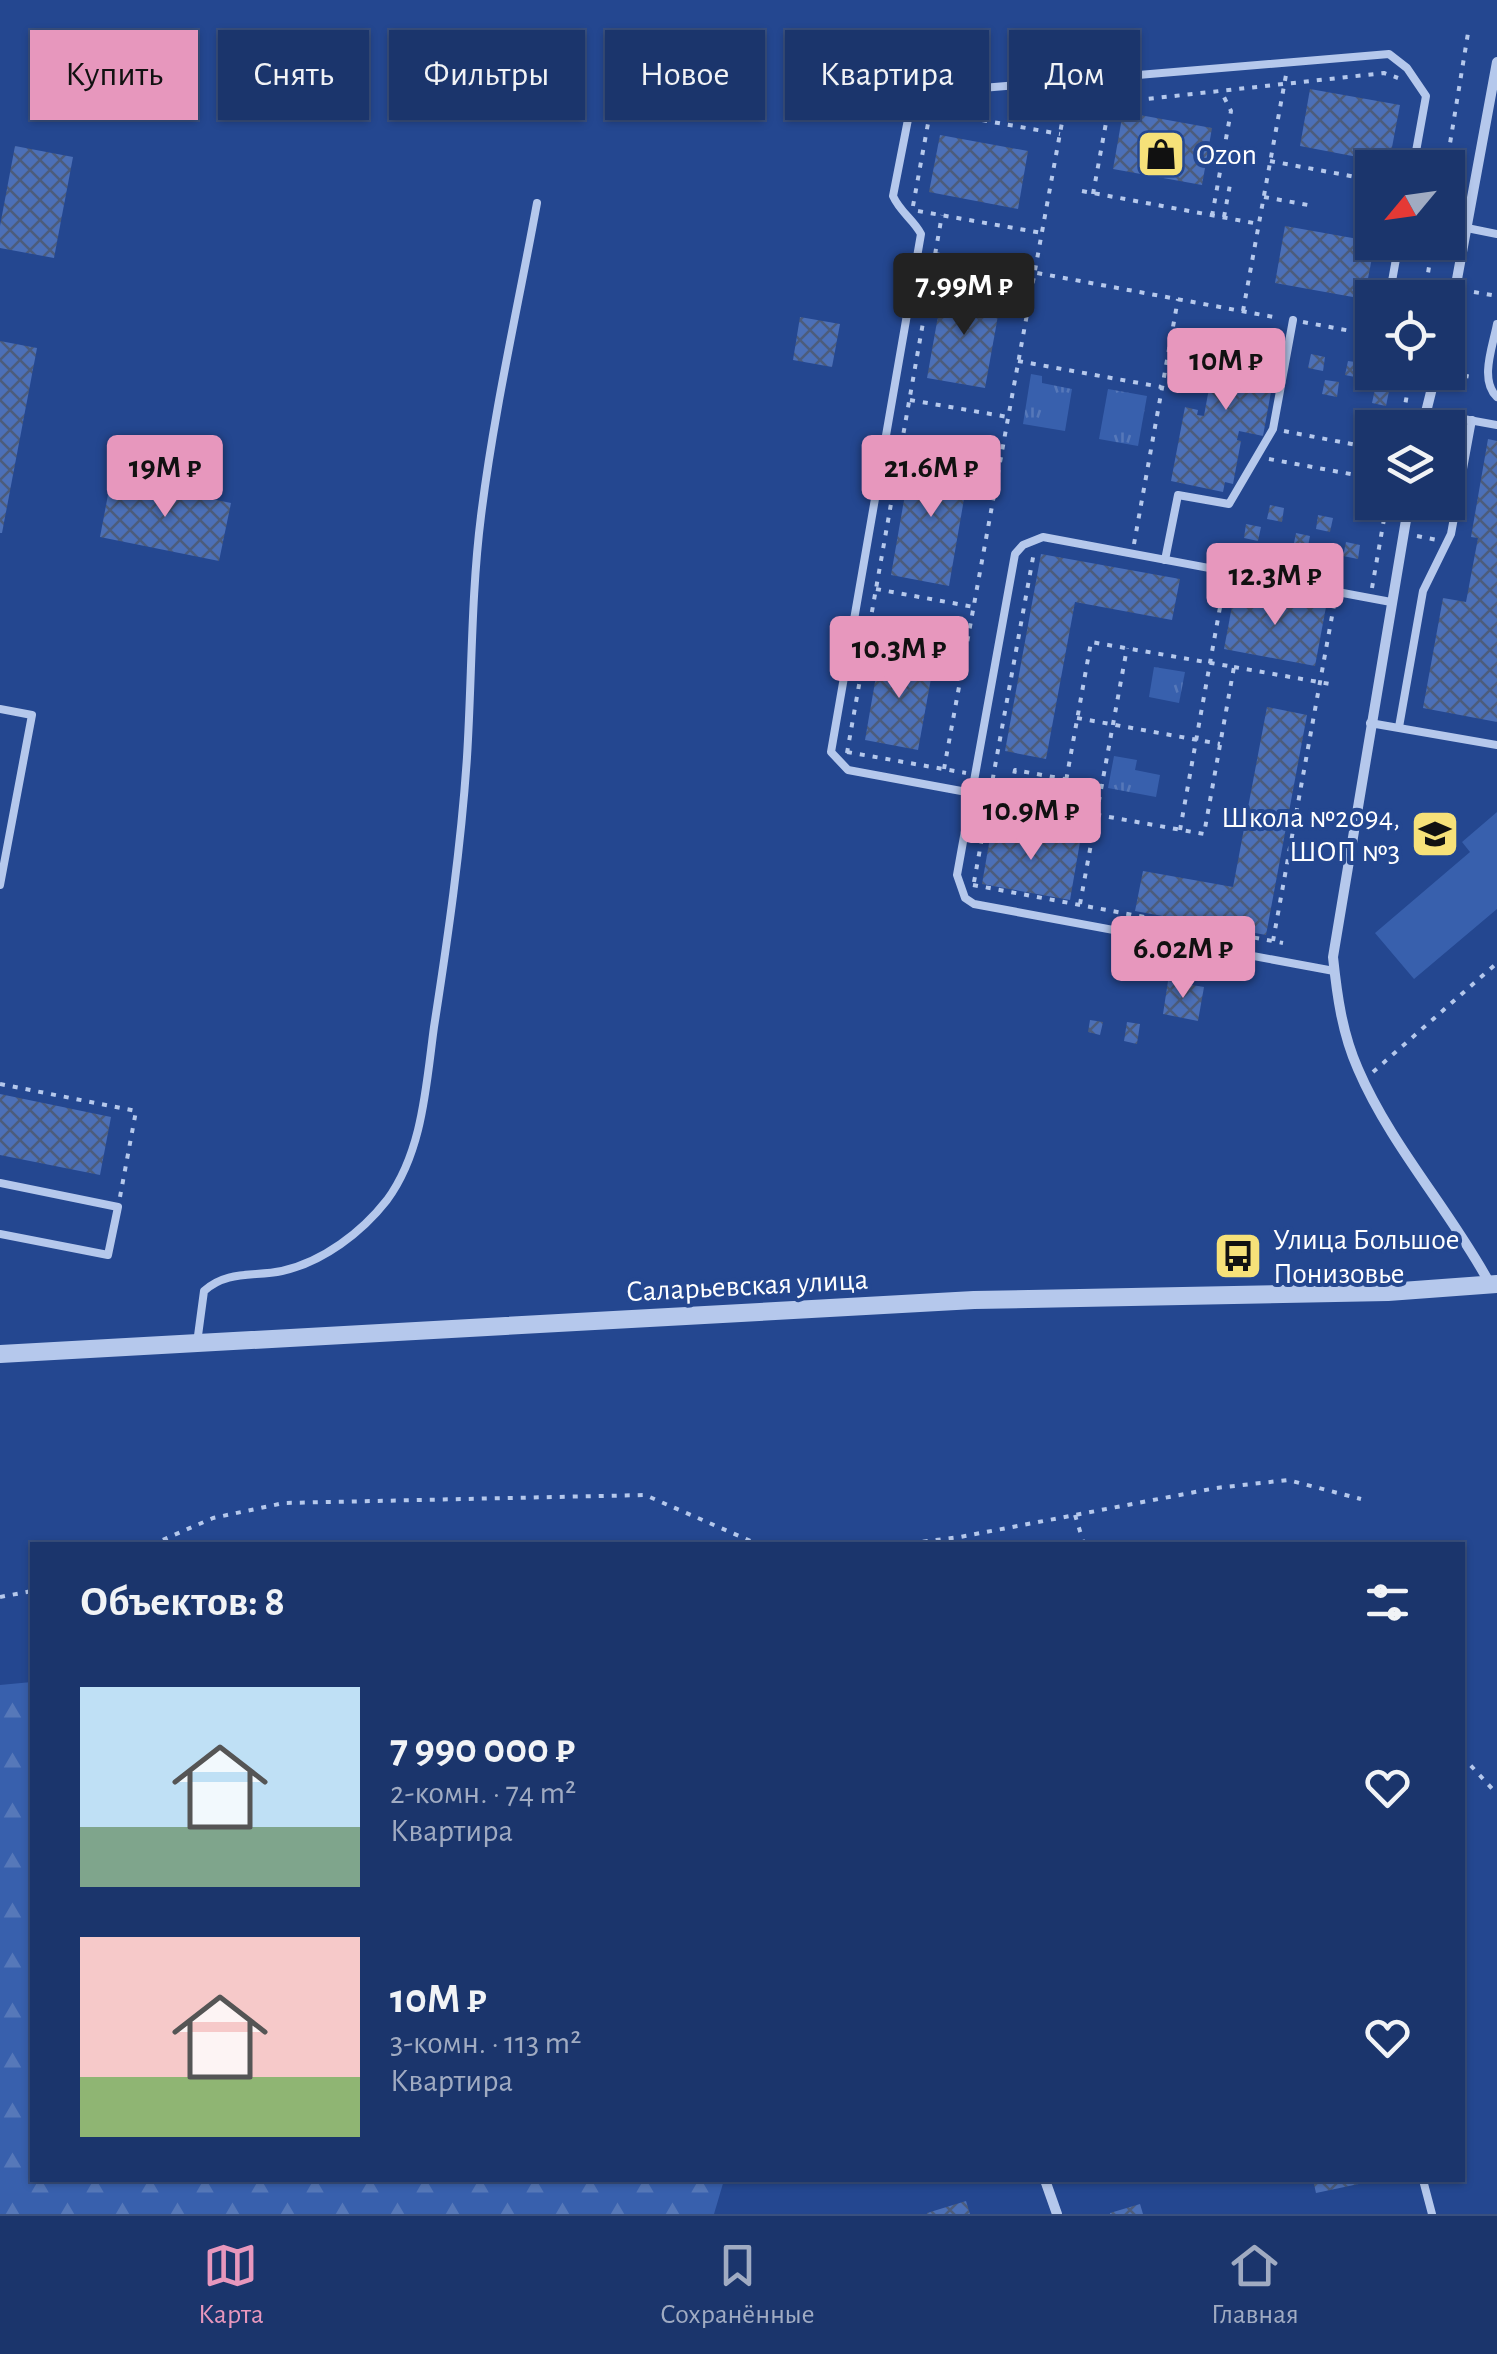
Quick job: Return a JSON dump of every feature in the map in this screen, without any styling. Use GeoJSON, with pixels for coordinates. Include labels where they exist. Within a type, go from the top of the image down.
{"type":"FeatureCollection","features":[{"type":"Feature","properties":{"kind":"street"},"geometry":{"type":"LineString","coordinates":[[1457,280],[1497,62]]}},
{"type":"Feature","properties":{"kind":"street"},"geometry":{"type":"LineString","coordinates":[[1406,520],[1370,723],[1333,957],[1334,971],[1346,1036],[1371,1096],[1494,1284]]}},
{"type":"Feature","properties":{"kind":"street","name":"Саларьевская улица"},"geometry":{"type":"LineString","coordinates":[[0,1354],[974,1300],[1388,1292],[1494,1284]]}},
{"type":"Feature","properties":{"kind":"street"},"geometry":{"type":"LineString","coordinates":[[1046,2182],[1057,2214]]}},
{"type":"Feature","properties":{"kind":"lane"},"geometry":{"type":"LineString","coordinates":[[1140,76],[1389,54],[1407,68],[1426,96],[1416,150]]}},
{"type":"Feature","properties":{"kind":"lane"},"geometry":{"type":"LineString","coordinates":[[908,120],[893,196],[921,234],[831,752],[844,768],[972,792]]}},
{"type":"Feature","properties":{"kind":"lane"},"geometry":{"type":"LineString","coordinates":[[197,1343],[204,1290],[217,1280],[300,1265],[328,1252],[356,1231],[387,1200],[408,1163],[420,1123],[450,920],[467,762],[480,517],[537,204]]}},
{"type":"Feature","properties":{"kind":"lane"},"geometry":{"type":"LineString","coordinates":[[1467,228],[1497,234]]}},
{"type":"Feature","properties":{"kind":"lane"},"geometry":{"type":"LineString","coordinates":[[1165,560],[1178,495],[1228,504],[1273,430],[1293,320]]}},
{"type":"Feature","properties":{"kind":"lane"},"geometry":{"type":"LineString","coordinates":[[1497,324],[1488,381],[1497,397]]}},
{"type":"Feature","properties":{"kind":"lane"},"geometry":{"type":"LineString","coordinates":[[1465,419],[1497,424]]}},
{"type":"Feature","properties":{"kind":"lane"},"geometry":{"type":"LineString","coordinates":[[1399,727],[1423,591],[1447,542],[1472,420]]}},
{"type":"Feature","properties":{"kind":"lane"},"geometry":{"type":"LineString","coordinates":[[1334,971],[974,904],[965,898],[958,882],[1016,554],[1022,545],[1036,538],[1391,602]]}},
{"type":"Feature","properties":{"kind":"lane"},"geometry":{"type":"LineString","coordinates":[[0,710],[32,715],[0,885]]}},
{"type":"Feature","properties":{"kind":"lane"},"geometry":{"type":"LineString","coordinates":[[1370,723],[1497,744]]}},
{"type":"Feature","properties":{"kind":"lane"},"geometry":{"type":"LineString","coordinates":[[0,1183],[118,1206],[108,1255],[0,1234]]}},
{"type":"Feature","properties":{"kind":"lane"},"geometry":{"type":"LineString","coordinates":[[1424,2182],[1432,2214]]}},
{"type":"Feature","properties":{"kind":"path"},"geometry":{"type":"LineString","coordinates":[[1449,150],[1469,27]]}},
{"type":"Feature","properties":{"kind":"path"},"geometry":{"type":"LineString","coordinates":[[1243,311],[1288,63]]}},
{"type":"Feature","properties":{"kind":"path"},"geometry":{"type":"LineString","coordinates":[[1140,100],[1384,74],[1397,77],[1408,88]]}},
{"type":"Feature","properties":{"kind":"path"},"geometry":{"type":"LineString","coordinates":[[1212,216],[1231,111],[1220,91]]}},
{"type":"Feature","properties":{"kind":"path"},"geometry":{"type":"LineString","coordinates":[[928,120],[912,210],[1042,234]]}},
{"type":"Feature","properties":{"kind":"path"},"geometry":{"type":"LineString","coordinates":[[984,120],[1060,134]]}},
{"type":"Feature","properties":{"kind":"path"},"geometry":{"type":"LineString","coordinates":[[944,769],[1062,120]]}},
{"type":"Feature","properties":{"kind":"path"},"geometry":{"type":"LineString","coordinates":[[1094,194],[1107,120]]}},
{"type":"Feature","properties":{"kind":"path"},"geometry":{"type":"LineString","coordinates":[[1270,161],[1355,177]]}},
{"type":"Feature","properties":{"kind":"path"},"geometry":{"type":"LineString","coordinates":[[1224,218],[1231,178]]}},
{"type":"Feature","properties":{"kind":"path"},"geometry":{"type":"LineString","coordinates":[[1082,192],[1259,224]]}},
{"type":"Feature","properties":{"kind":"path"},"geometry":{"type":"LineString","coordinates":[[1264,197],[1308,205]]}},
{"type":"Feature","properties":{"kind":"path"},"geometry":{"type":"LineString","coordinates":[[844,768],[942,215]]}},
{"type":"Feature","properties":{"kind":"path"},"geometry":{"type":"LineString","coordinates":[[936,254],[1355,332]]}},
{"type":"Feature","properties":{"kind":"path"},"geometry":{"type":"LineString","coordinates":[[1474,292],[1497,296]]}},
{"type":"Feature","properties":{"kind":"path"},"geometry":{"type":"LineString","coordinates":[[1132,554],[1178,299]]}},
{"type":"Feature","properties":{"kind":"path"},"geometry":{"type":"LineString","coordinates":[[1018,361],[1162,387]]}},
{"type":"Feature","properties":{"kind":"path"},"geometry":{"type":"LineString","coordinates":[[1465,376],[1488,381]]}},
{"type":"Feature","properties":{"kind":"path"},"geometry":{"type":"LineString","coordinates":[[910,400],[1008,417]]}},
{"type":"Feature","properties":{"kind":"path"},"geometry":{"type":"LineString","coordinates":[[1273,430],[1355,445]]}},
{"type":"Feature","properties":{"kind":"path"},"geometry":{"type":"LineString","coordinates":[[902,441],[1001,458]]}},
{"type":"Feature","properties":{"kind":"path"},"geometry":{"type":"LineString","coordinates":[[1256,457],[1355,473]]}},
{"type":"Feature","properties":{"kind":"path"},"geometry":{"type":"LineString","coordinates":[[1370,598],[1384,520]]}},
{"type":"Feature","properties":{"kind":"path"},"geometry":{"type":"LineString","coordinates":[[1416,536],[1447,542]]}},
{"type":"Feature","properties":{"kind":"path"},"geometry":{"type":"LineString","coordinates":[[973,885],[1036,538]]}},
{"type":"Feature","properties":{"kind":"path"},"geometry":{"type":"LineString","coordinates":[[1180,830],[1224,585]]}},
{"type":"Feature","properties":{"kind":"path"},"geometry":{"type":"LineString","coordinates":[[876,589],[974,607]]}},
{"type":"Feature","properties":{"kind":"path"},"geometry":{"type":"LineString","coordinates":[[1273,941],[1334,605]]}},
{"type":"Feature","properties":{"kind":"path"},"geometry":{"type":"LineString","coordinates":[[869,629],[966,646]]}},
{"type":"Feature","properties":{"kind":"path"},"geometry":{"type":"LineString","coordinates":[[1061,808],[1091,642],[1330,684]]}},
{"type":"Feature","properties":{"kind":"path"},"geometry":{"type":"LineString","coordinates":[[1080,905],[1127,648]]}},
{"type":"Feature","properties":{"kind":"path"},"geometry":{"type":"LineString","coordinates":[[997,797],[1204,834],[1234,667]]}},
{"type":"Feature","properties":{"kind":"path"},"geometry":{"type":"LineString","coordinates":[[1077,718],[1220,744]]}},
{"type":"Feature","properties":{"kind":"path"},"geometry":{"type":"LineString","coordinates":[[847,752],[975,775]]}},
{"type":"Feature","properties":{"kind":"path"},"geometry":{"type":"LineString","coordinates":[[1009,799],[1014,770],[1102,786]]}},
{"type":"Feature","properties":{"kind":"path"},"geometry":{"type":"LineString","coordinates":[[958,882],[1283,943]]}},
{"type":"Feature","properties":{"kind":"path"},"geometry":{"type":"LineString","coordinates":[[1372,1073],[1497,963]]}},
{"type":"Feature","properties":{"kind":"path"},"geometry":{"type":"LineString","coordinates":[[0,1084],[136,1111],[118,1206]]}},
{"type":"Feature","properties":{"kind":"path"},"geometry":{"type":"LineString","coordinates":[[916,1542],[1216,1488],[1288,1480],[1361,1498]]}},
{"type":"Feature","properties":{"kind":"path"},"geometry":{"type":"LineString","coordinates":[[159,1542],[213,1518],[284,1504],[644,1495],[754,1542]]}},
{"type":"Feature","properties":{"kind":"path"},"geometry":{"type":"LineString","coordinates":[[1074,1515],[1084,1542]]}},
{"type":"Feature","properties":{"kind":"path"},"geometry":{"type":"LineString","coordinates":[[0,1597],[30,1590]]}},
{"type":"Feature","properties":{"kind":"path"},"geometry":{"type":"LineString","coordinates":[[1465,1759],[1497,1794]]}},
{"type":"Feature","properties":{"kind":"green space"},"geometry":{"type":"Polygon","coordinates":[[[1031,374],[1042,376],[1042,383],[1072,389],[1065,431],[1023,424],[1031,374]]]}},
{"type":"Feature","properties":{"kind":"green space"},"geometry":{"type":"Polygon","coordinates":[[[1108,389],[1147,396],[1138,446],[1099,439],[1108,389]]]}},
{"type":"Feature","properties":{"kind":"green space"},"geometry":{"type":"Polygon","coordinates":[[[1154,667],[1185,672],[1179,703],[1149,697],[1154,667]]]}},
{"type":"Feature","properties":{"kind":"green space"},"geometry":{"type":"Polygon","coordinates":[[[1114,756],[1137,760],[1135,770],[1160,775],[1156,797],[1108,788],[1114,756]]]}},
{"type":"Feature","properties":{"kind":"green space"},"geometry":{"type":"Polygon","coordinates":[[[1497,812],[1497,909],[1414,979],[1375,933],[1470,852],[1462,842],[1497,812]]]}},
{"type":"Feature","properties":{"kind":"green space"},"geometry":{"type":"Polygon","coordinates":[[[30,1682],[30,2182],[723,2182],[714,2214],[0,2214],[0,1685],[30,1682]]]}},
{"type":"Feature","properties":{"kind":"building"},"geometry":{"type":"Polygon","coordinates":[[[1310,89],[1400,105],[1391,150],[1355,150],[1355,157],[1300,146],[1310,89]]]}},
{"type":"Feature","properties":{"kind":"building"},"geometry":{"type":"Polygon","coordinates":[[[1140,115],[1212,128],[1202,185],[1113,169],[1122,120],[1140,120],[1140,115]]]}},
{"type":"Feature","properties":{"kind":"building"},"geometry":{"type":"Polygon","coordinates":[[[940,135],[1028,151],[1018,209],[929,192],[940,135]]]}},
{"type":"Feature","properties":{"kind":"building"},"geometry":{"type":"Polygon","coordinates":[[[15,146],[73,157],[54,258],[0,248],[0,226],[15,146]]]}},
{"type":"Feature","properties":{"kind":"building"},"geometry":{"type":"Polygon","coordinates":[[[1285,226],[1355,238],[1355,260],[1372,260],[1368,280],[1355,280],[1355,297],[1275,283],[1285,226]]]}},
{"type":"Feature","properties":{"kind":"building"},"geometry":{"type":"Polygon","coordinates":[[[943,288],[1001,299],[985,388],[927,378],[943,288]]]}},
{"type":"Feature","properties":{"kind":"building"},"geometry":{"type":"Polygon","coordinates":[[[800,317],[840,324],[832,367],[793,360],[800,317]]]}},
{"type":"Feature","properties":{"kind":"building"},"geometry":{"type":"Polygon","coordinates":[[[1219,332],[1272,342],[1270,351],[1278,353],[1263,436],[1239,431],[1237,440],[1241,441],[1233,484],[1225,482],[1223,492],[1171,481],[1185,407],[1204,416],[1219,332]]]}},
{"type":"Feature","properties":{"kind":"building"},"geometry":{"type":"Polygon","coordinates":[[[0,341],[37,348],[2,533],[0,533],[0,341]]]}},
{"type":"Feature","properties":{"kind":"building"},"geometry":{"type":"Polygon","coordinates":[[[1311,354],[1325,357],[1323,371],[1308,368],[1311,354]]]}},
{"type":"Feature","properties":{"kind":"building"},"geometry":{"type":"Polygon","coordinates":[[[1348,361],[1355,362],[1355,377],[1345,375],[1348,361]]]}},
{"type":"Feature","properties":{"kind":"building"},"geometry":{"type":"Polygon","coordinates":[[[1325,380],[1339,382],[1337,397],[1322,394],[1325,380]]]}},
{"type":"Feature","properties":{"kind":"building"},"geometry":{"type":"Polygon","coordinates":[[[1375,390],[1389,391],[1386,406],[1372,403],[1375,390]]]}},
{"type":"Feature","properties":{"kind":"building"},"geometry":{"type":"Polygon","coordinates":[[[1488,439],[1497,441],[1497,722],[1423,708],[1443,598],[1466,602],[1478,538],[1471,537],[1488,439]]]}},
{"type":"Feature","properties":{"kind":"building"},"geometry":{"type":"Polygon","coordinates":[[[912,454],[970,464],[949,586],[891,575],[912,454]]]}},
{"type":"Feature","properties":{"kind":"building"},"geometry":{"type":"Polygon","coordinates":[[[111,479],[231,503],[219,561],[100,537],[111,479]]]}},
{"type":"Feature","properties":{"kind":"building"},"geometry":{"type":"Polygon","coordinates":[[[1270,505],[1284,508],[1282,522],[1267,519],[1270,505]]]}},
{"type":"Feature","properties":{"kind":"building"},"geometry":{"type":"Polygon","coordinates":[[[1318,515],[1333,518],[1330,532],[1316,529],[1318,515]]]}},
{"type":"Feature","properties":{"kind":"building"},"geometry":{"type":"Polygon","coordinates":[[[1246,524],[1261,527],[1258,541],[1244,538],[1246,524]]]}},
{"type":"Feature","properties":{"kind":"building"},"geometry":{"type":"Polygon","coordinates":[[[1296,533],[1310,536],[1307,551],[1293,548],[1296,533]]]}},
{"type":"Feature","properties":{"kind":"building"},"geometry":{"type":"Polygon","coordinates":[[[1346,542],[1360,545],[1358,559],[1343,556],[1346,542]]]}},
{"type":"Feature","properties":{"kind":"building"},"geometry":{"type":"Polygon","coordinates":[[[1041,554],[1180,579],[1172,620],[1075,602],[1046,759],[1005,751],[1041,554]]]}},
{"type":"Feature","properties":{"kind":"building"},"geometry":{"type":"Polygon","coordinates":[[[1235,590],[1326,607],[1315,666],[1224,649],[1235,590]]]}},
{"type":"Feature","properties":{"kind":"building"},"geometry":{"type":"Polygon","coordinates":[[[880,653],[934,662],[918,750],[865,740],[880,653]]]}},
{"type":"Feature","properties":{"kind":"building"},"geometry":{"type":"Polygon","coordinates":[[[1267,707],[1307,715],[1266,935],[1135,911],[1143,871],[1233,887],[1267,707]]]}},
{"type":"Feature","properties":{"kind":"building"},"geometry":{"type":"Polygon","coordinates":[[[992,826],[1080,842],[1070,900],[982,884],[992,826]]]}},
{"type":"Feature","properties":{"kind":"building"},"geometry":{"type":"Polygon","coordinates":[[[1168,981],[1204,987],[1198,1021],[1163,1014],[1168,981]]]}},
{"type":"Feature","properties":{"kind":"building"},"geometry":{"type":"Polygon","coordinates":[[[1090,1020],[1103,1022],[1100,1035],[1088,1032],[1090,1020]]]}},
{"type":"Feature","properties":{"kind":"building"},"geometry":{"type":"Polygon","coordinates":[[[1127,1022],[1140,1024],[1137,1044],[1124,1041],[1127,1022]]]}},
{"type":"Feature","properties":{"kind":"building"},"geometry":{"type":"Polygon","coordinates":[[[0,1094],[111,1117],[100,1175],[0,1155],[0,1094]]]}},
{"type":"Feature","properties":{"kind":"building"},"geometry":{"type":"Polygon","coordinates":[[[1313,2182],[1368,2182],[1316,2193],[1313,2182]]]}},
{"type":"Feature","properties":{"kind":"building"},"geometry":{"type":"Polygon","coordinates":[[[966,2201],[970,2214],[927,2214],[927,2213],[966,2201]]]}},
{"type":"Feature","properties":{"kind":"building"},"geometry":{"type":"Polygon","coordinates":[[[1140,2204],[1143,2214],[1110,2214],[1110,2213],[1140,2204]]]}},
{"type":"Feature","properties":{"kind":"place","name":"Ozon"},"geometry":{"type":"Point","coordinates":[1161,154]}},
{"type":"Feature","properties":{"kind":"place","name":"Школа №2094, ШОП №3"},"geometry":{"type":"Point","coordinates":[1435,834]}},
{"type":"Feature","properties":{"kind":"place","name":"Улица Большое Понизовье"},"geometry":{"type":"Point","coordinates":[1238,1256]}}]}
